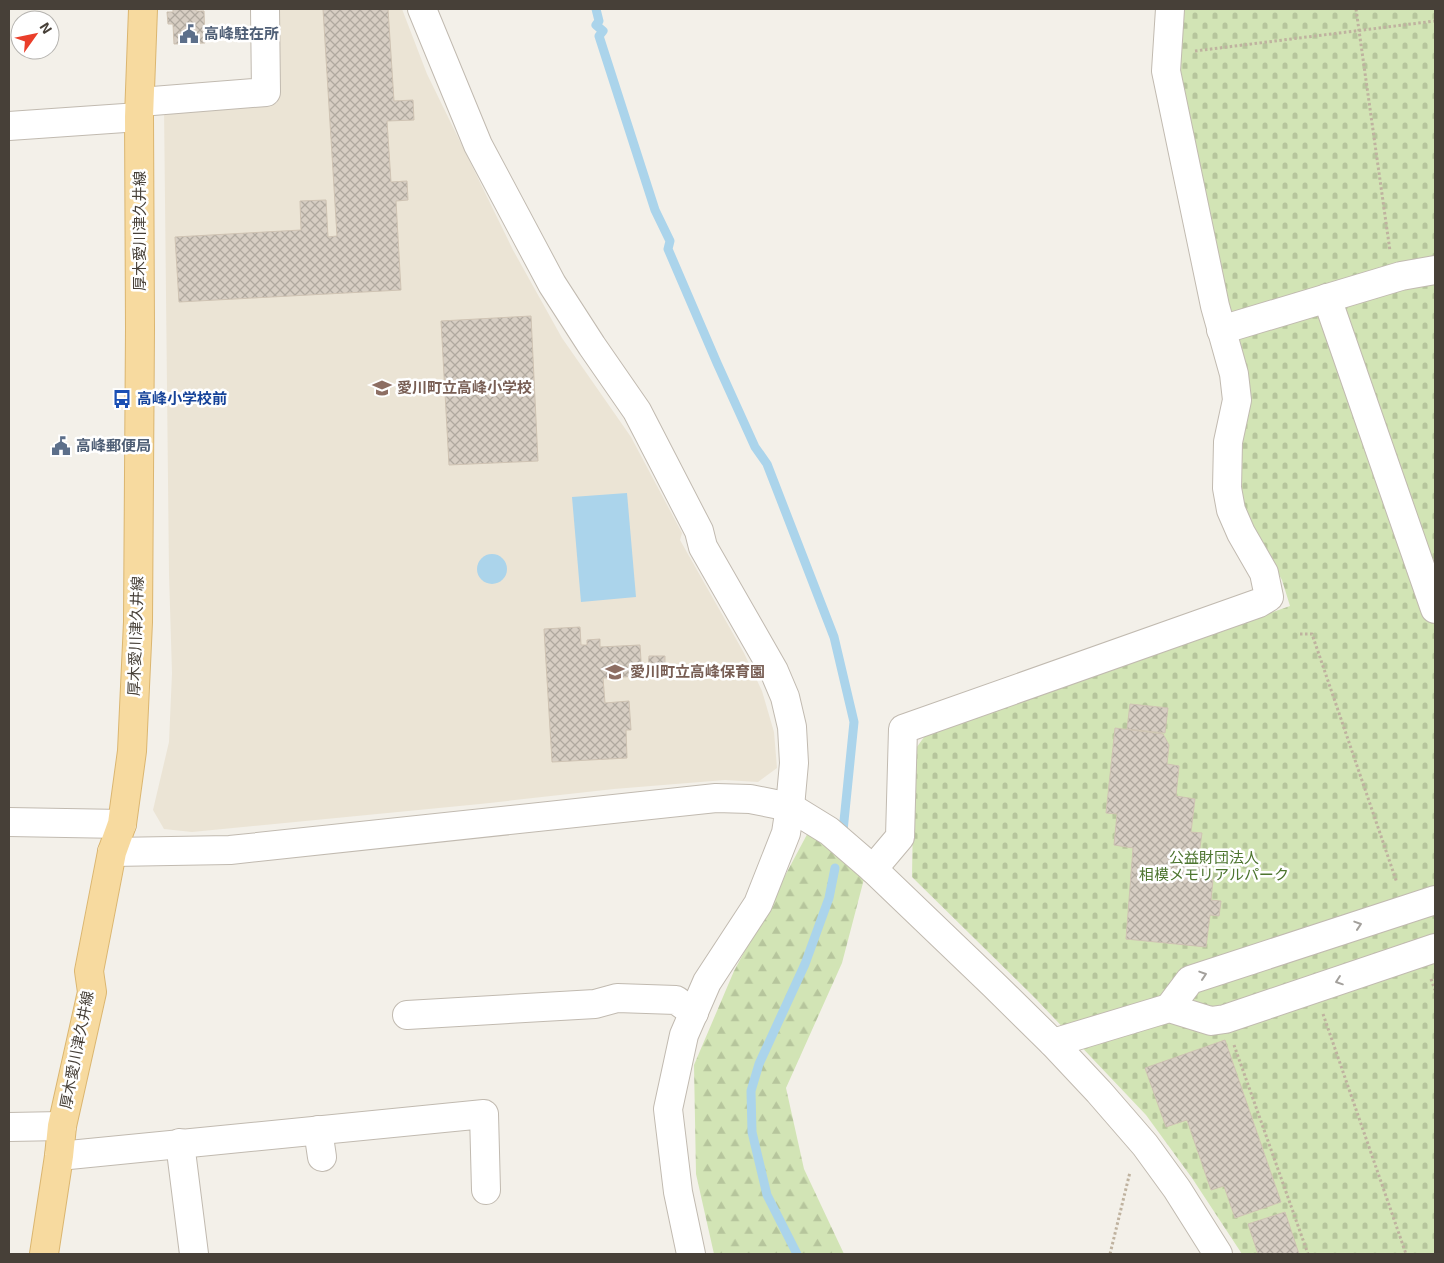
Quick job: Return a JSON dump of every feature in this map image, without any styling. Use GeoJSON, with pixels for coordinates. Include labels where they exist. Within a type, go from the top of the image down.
{"type":"FeatureCollection","features":[{"type":"Feature","properties":{"kind":"main road","name":"厚木愛川津久井線"},"geometry":{"type":"LineString","coordinates":[[44,1254],[62,1126],[92,992],[89,971],[112,852],[122,824],[132,751],[138,622],[142,9]]}},
{"type":"Feature","properties":{"kind":"street"},"geometry":{"type":"LineString","coordinates":[[9,126],[266,92],[266,9]]}},
{"type":"Feature","properties":{"kind":"street"},"geometry":{"type":"LineString","coordinates":[[422,9],[483,154],[552,284],[592,346],[638,411],[699,531],[703,547],[774,671],[785,697],[792,727],[794,763],[786,833],[758,904],[707,982],[684,1034],[668,1109],[678,1192],[691,1254]]}},
{"type":"Feature","properties":{"kind":"street"},"geometry":{"type":"LineString","coordinates":[[873,869],[900,837],[903,729],[1259,603],[1269,597],[1264,573],[1241,533],[1231,510],[1227,488],[1228,442],[1237,400],[1234,374],[1221,330],[1166,71],[1170,9]]}},
{"type":"Feature","properties":{"kind":"street"},"geometry":{"type":"LineString","coordinates":[[1221,330],[1394,279],[1435,270]]}},
{"type":"Feature","properties":{"kind":"street"},"geometry":{"type":"LineString","coordinates":[[1327,298],[1435,609]]}},
{"type":"Feature","properties":{"kind":"street"},"geometry":{"type":"LineString","coordinates":[[112,852],[230,850],[716,798],[750,798],[790,807],[829,831],[873,869],[1053,1043],[1144,1145],[1177,1189],[1218,1254]]}},
{"type":"Feature","properties":{"kind":"street"},"geometry":{"type":"LineString","coordinates":[[9,822],[122,824]]}},
{"type":"Feature","properties":{"kind":"street"},"geometry":{"type":"LineString","coordinates":[[1169,1008],[1190,980],[1435,900]]}},
{"type":"Feature","properties":{"kind":"street"},"geometry":{"type":"LineString","coordinates":[[1053,1043],[1169,1008],[1211,1022],[1225,1020],[1435,948]]}},
{"type":"Feature","properties":{"kind":"street"},"geometry":{"type":"LineString","coordinates":[[407,1015],[594,1004],[617,998],[676,1000],[694,1013]]}},
{"type":"Feature","properties":{"kind":"street"},"geometry":{"type":"LineString","coordinates":[[59,1156],[180,1142],[484,1114],[486,1190]]}},
{"type":"Feature","properties":{"kind":"street"},"geometry":{"type":"LineString","coordinates":[[9,1127],[62,1126]]}},
{"type":"Feature","properties":{"kind":"street"},"geometry":{"type":"LineString","coordinates":[[318,1130],[322,1157]]}},
{"type":"Feature","properties":{"kind":"street"},"geometry":{"type":"LineString","coordinates":[[180,1142],[194,1254]]}},
{"type":"Feature","properties":{"kind":"path"},"geometry":{"type":"LineString","coordinates":[[1356,9],[1394,279]]}},
{"type":"Feature","properties":{"kind":"path"},"geometry":{"type":"LineString","coordinates":[[1167,55],[1435,20]]}},
{"type":"Feature","properties":{"kind":"path"},"geometry":{"type":"LineString","coordinates":[[1300,634],[1312,634],[1406,909]]}},
{"type":"Feature","properties":{"kind":"path"},"geometry":{"type":"LineString","coordinates":[[1314,989],[1406,1254]]}},
{"type":"Feature","properties":{"kind":"path"},"geometry":{"type":"LineString","coordinates":[[1225,1020],[1308,1254]]}},
{"type":"Feature","properties":{"kind":"path"},"geometry":{"type":"LineString","coordinates":[[1110,1254],[1135,1153],[1144,1145]]}},
{"type":"Feature","properties":{"kind":"shaded area","name":"愛川町立高峰小学校"},"geometry":{"type":"Polygon","coordinates":[[[275,9],[402,9],[427,74],[513,250],[562,338],[631,437],[682,533],[680,540],[744,653],[762,691],[774,732],[777,768],[758,782],[725,780],[614,789],[192,832],[164,829],[153,810],[169,742],[172,673],[169,574],[164,107],[277,103],[275,9]]]}},
{"type":"Feature","properties":{"kind":"green space","name":"公益財団法人 相模メモリアルパーク"},"geometry":{"type":"Polygon","coordinates":[[[1180,9],[1435,9],[1435,1254],[1242,1254],[1192,1178],[1146,1115],[1035,998],[912,877],[914,751],[927,733],[1290,606],[1282,580],[1257,537],[1245,510],[1238,483],[1231,315],[1177,60],[1180,9]]]}},
{"type":"Feature","properties":{"kind":"green space"},"geometry":{"type":"Polygon","coordinates":[[[811,827],[864,879],[842,963],[786,1088],[804,1169],[844,1254],[714,1254],[696,1174],[694,1065],[734,971],[811,827]]]}},
{"type":"Feature","properties":{"kind":"water"},"geometry":{"type":"Polygon","coordinates":[[[627,493],[636,597],[581,602],[572,497],[627,493]]]}},
{"type":"Feature","properties":{"kind":"water"},"geometry":{"type":"Polygon","coordinates":[[[492,554],[503,558],[507,569],[503,580],[492,584],[481,580],[477,569],[481,558],[492,554]]]}},
{"type":"Feature","properties":{"kind":"building","name":"高峰駐在所"},"geometry":{"type":"Polygon","coordinates":[[[173,9],[204,11],[205,43],[174,44],[173,24],[168,24],[167,12],[173,12],[173,9]]]}},
{"type":"Feature","properties":{"kind":"building"},"geometry":{"type":"Polygon","coordinates":[[[323,9],[388,9],[394,101],[413,100],[414,120],[387,121],[391,182],[407,181],[408,200],[396,201],[401,290],[179,302],[175,237],[301,230],[300,201],[326,200],[328,237],[337,236],[323,9]]]}},
{"type":"Feature","properties":{"kind":"building"},"geometry":{"type":"Polygon","coordinates":[[[531,316],[538,461],[449,465],[441,321],[531,316]]]}},
{"type":"Feature","properties":{"kind":"building"},"geometry":{"type":"Polygon","coordinates":[[[580,627],[581,645],[587,645],[587,640],[600,639],[600,647],[640,645],[642,676],[603,678],[605,703],[629,701],[631,730],[626,730],[627,758],[552,762],[544,629],[580,627]]]}},
{"type":"Feature","properties":{"kind":"building"},"geometry":{"type":"Polygon","coordinates":[[[649,656],[665,656],[665,671],[648,671],[649,656]]]}},
{"type":"Feature","properties":{"kind":"building"},"geometry":{"type":"Polygon","coordinates":[[[1130,704],[1168,708],[1165,733],[1127,729],[1130,704]]]}},
{"type":"Feature","properties":{"kind":"building"},"geometry":{"type":"Polygon","coordinates":[[[1115,728],[1163,734],[1169,745],[1167,764],[1179,766],[1176,796],[1195,799],[1191,832],[1202,833],[1198,861],[1209,863],[1207,878],[1213,880],[1211,900],[1221,901],[1219,916],[1210,915],[1206,947],[1126,939],[1133,848],[1114,845],[1117,814],[1106,813],[1115,728]]]}},
{"type":"Feature","properties":{"kind":"building"},"geometry":{"type":"Polygon","coordinates":[[[1225,1040],[1281,1202],[1235,1218],[1224,1186],[1211,1190],[1187,1120],[1166,1127],[1145,1068],[1225,1040]]]}},
{"type":"Feature","properties":{"kind":"building"},"geometry":{"type":"Polygon","coordinates":[[[1285,1212],[1299,1254],[1258,1254],[1248,1224],[1285,1212]]]}},
{"type":"Feature","properties":{"kind":"waterway"},"geometry":{"type":"LineString","coordinates":[[596,9],[599,21],[596,25],[603,31],[599,36],[655,210],[670,241],[668,249],[755,447],[767,464],[834,637],[854,722],[843,831]]}},
{"type":"Feature","properties":{"kind":"waterway"},"geometry":{"type":"LineString","coordinates":[[797,1254],[767,1195],[752,1132],[751,1091],[759,1064],[805,964],[829,898],[835,868]]}},
{"type":"Feature","properties":{"kind":"place","name":"高峰駐在所"},"geometry":{"type":"Point","coordinates":[189,34]}},
{"type":"Feature","properties":{"kind":"place","name":"愛川町立高峰小学校"},"geometry":{"type":"Point","coordinates":[382,388]}},
{"type":"Feature","properties":{"kind":"place","name":"高峰小学校前"},"geometry":{"type":"Point","coordinates":[122,399]}},
{"type":"Feature","properties":{"kind":"place","name":"高峰郵便局"},"geometry":{"type":"Point","coordinates":[61,446]}},
{"type":"Feature","properties":{"kind":"place","name":"愛川町立高峰保育園"},"geometry":{"type":"Point","coordinates":[615,672]}}]}
